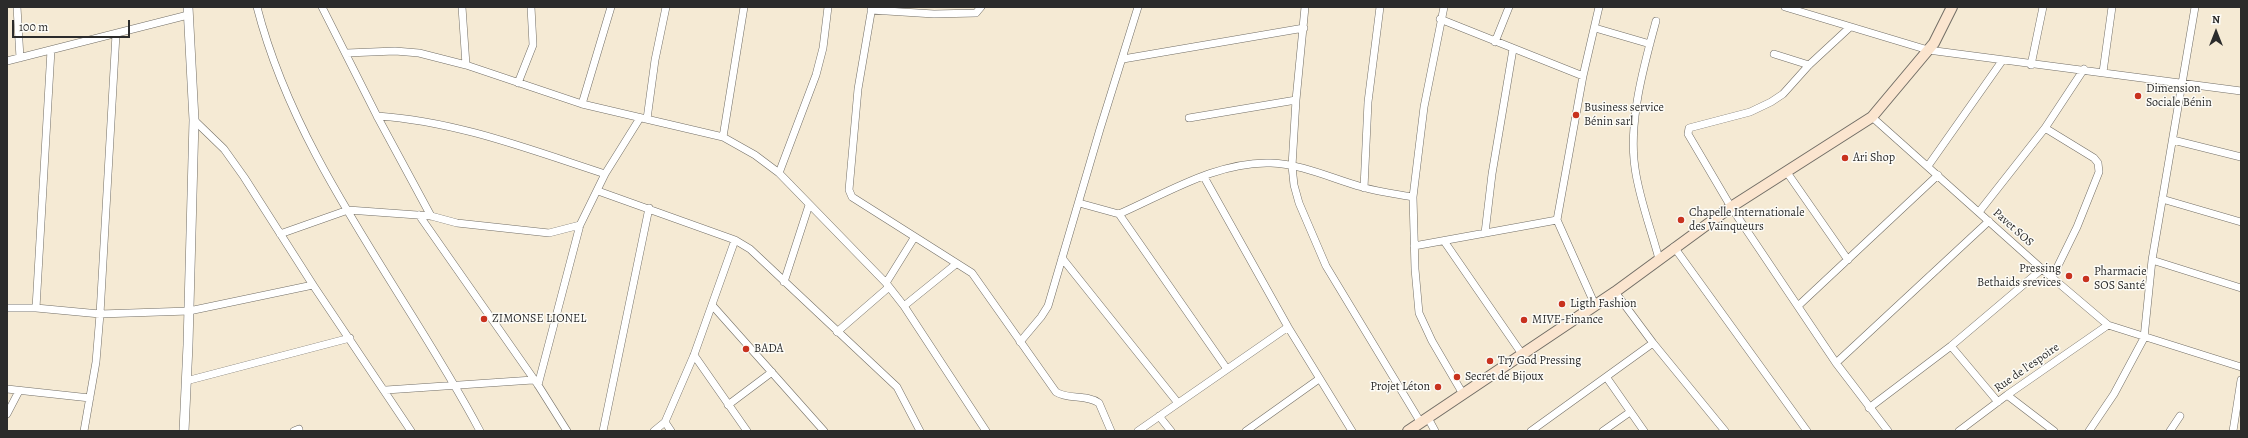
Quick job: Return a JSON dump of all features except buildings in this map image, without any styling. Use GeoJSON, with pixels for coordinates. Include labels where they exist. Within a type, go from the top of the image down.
{"type":"FeatureCollection","features":[{"type":"Feature","properties":{"kind":"main road"},"geometry":{"type":"LineString","coordinates":[[1408,431],[1615,292],[1730,207],[1872,116],[1940,35],[1952,7]]}},
{"type":"Feature","properties":{"kind":"street"},"geometry":{"type":"LineString","coordinates":[[17,7],[20,58]]}},
{"type":"Feature","properties":{"kind":"street"},"geometry":{"type":"LineString","coordinates":[[257,7],[264,33],[307,136],[348,210],[456,384],[480,431]]}},
{"type":"Feature","properties":{"kind":"street"},"geometry":{"type":"LineString","coordinates":[[322,7],[347,53],[377,116],[431,216]]}},
{"type":"Feature","properties":{"kind":"street"},"geometry":{"type":"LineString","coordinates":[[462,7],[466,65]]}},
{"type":"Feature","properties":{"kind":"street"},"geometry":{"type":"LineString","coordinates":[[518,83],[533,45],[531,7]]}},
{"type":"Feature","properties":{"kind":"street"},"geometry":{"type":"LineString","coordinates":[[582,104],[611,7]]}},
{"type":"Feature","properties":{"kind":"street"},"geometry":{"type":"LineString","coordinates":[[536,382],[580,225],[598,192],[605,174],[643,118],[666,7]]}},
{"type":"Feature","properties":{"kind":"street"},"geometry":{"type":"LineString","coordinates":[[723,137],[744,7]]}},
{"type":"Feature","properties":{"kind":"street"},"geometry":{"type":"LineString","coordinates":[[779,174],[816,75],[823,48],[828,7]]}},
{"type":"Feature","properties":{"kind":"street"},"geometry":{"type":"LineString","coordinates":[[981,7],[976,13],[933,10],[872,9],[858,89],[849,190],[852,197],[859,203],[972,273],[1056,392],[1063,395],[1086,397],[1099,403],[1111,431]]}},
{"type":"Feature","properties":{"kind":"street"},"geometry":{"type":"LineString","coordinates":[[1020,342],[1045,312],[1138,7]]}},
{"type":"Feature","properties":{"kind":"street"},"geometry":{"type":"LineString","coordinates":[[1305,7],[1296,100],[1292,166],[1299,203],[1326,266],[1424,420],[1435,431]]}},
{"type":"Feature","properties":{"kind":"street"},"geometry":{"type":"LineString","coordinates":[[1364,188],[1368,102],[1380,7]]}},
{"type":"Feature","properties":{"kind":"street"},"geometry":{"type":"LineString","coordinates":[[1444,7],[1440,19],[1424,107],[1413,197],[1414,246],[1419,313],[1432,341],[1463,394]]}},
{"type":"Feature","properties":{"kind":"street"},"geometry":{"type":"LineString","coordinates":[[1495,42],[1509,7]]}},
{"type":"Feature","properties":{"kind":"street"},"geometry":{"type":"LineString","coordinates":[[1595,305],[1557,220],[1583,76],[1599,7]]}},
{"type":"Feature","properties":{"kind":"street"},"geometry":{"type":"LineString","coordinates":[[1785,7],[1849,28],[1928,50],[2031,65],[2102,72],[2241,91]]}},
{"type":"Feature","properties":{"kind":"street"},"geometry":{"type":"LineString","coordinates":[[2031,65],[2043,7]]}},
{"type":"Feature","properties":{"kind":"street"},"geometry":{"type":"LineString","coordinates":[[2102,72],[2112,7]]}},
{"type":"Feature","properties":{"kind":"street"},"geometry":{"type":"LineString","coordinates":[[2089,431],[2114,394],[2144,338],[2152,260],[2195,7]]}},
{"type":"Feature","properties":{"kind":"street"},"geometry":{"type":"LineString","coordinates":[[7,61],[116,34],[188,11],[194,120],[184,431]]}},
{"type":"Feature","properties":{"kind":"street"},"geometry":{"type":"LineString","coordinates":[[1440,19],[1583,76]]}},
{"type":"Feature","properties":{"kind":"street"},"geometry":{"type":"LineString","coordinates":[[1656,21],[1636,111],[1634,155],[1638,185],[1659,259]]}},
{"type":"Feature","properties":{"kind":"street"},"geometry":{"type":"LineString","coordinates":[[1123,59],[1304,28]]}},
{"type":"Feature","properties":{"kind":"street"},"geometry":{"type":"LineString","coordinates":[[1595,28],[1650,44]]}},
{"type":"Feature","properties":{"kind":"street"},"geometry":{"type":"LineString","coordinates":[[1849,28],[1809,65],[1783,94],[1771,102],[1750,112],[1717,122],[1692,127],[1688,130],[1688,134],[1730,207],[1836,363],[1888,431]]}},
{"type":"Feature","properties":{"kind":"street"},"geometry":{"type":"LineString","coordinates":[[84,431],[90,398],[100,314],[116,34]]}},
{"type":"Feature","properties":{"kind":"street"},"geometry":{"type":"LineString","coordinates":[[1485,233],[1492,174],[1513,49]]}},
{"type":"Feature","properties":{"kind":"street"},"geometry":{"type":"LineString","coordinates":[[36,308],[51,50]]}},
{"type":"Feature","properties":{"kind":"street"},"geometry":{"type":"LineString","coordinates":[[347,53],[395,51],[419,53],[466,65],[582,104],[723,137],[755,155],[779,174],[887,285],[904,306],[981,429]]}},
{"type":"Feature","properties":{"kind":"street"},"geometry":{"type":"LineString","coordinates":[[1774,54],[1809,65]]}},
{"type":"Feature","properties":{"kind":"street"},"geometry":{"type":"LineString","coordinates":[[1928,166],[2002,61]]}},
{"type":"Feature","properties":{"kind":"street"},"geometry":{"type":"LineString","coordinates":[[1979,212],[2045,128],[2084,70]]}},
{"type":"Feature","properties":{"kind":"street"},"geometry":{"type":"LineString","coordinates":[[1189,118],[1296,100]]}},
{"type":"Feature","properties":{"kind":"street"},"geometry":{"type":"LineString","coordinates":[[377,116],[419,120],[504,142],[605,174]]}},
{"type":"Feature","properties":{"kind":"street","name":"Pavet SOS"},"geometry":{"type":"LineString","coordinates":[[1872,116],[1938,174],[2042,270],[2108,325],[2144,338],[2241,367]]}},
{"type":"Feature","properties":{"kind":"street"},"geometry":{"type":"LineString","coordinates":[[194,120],[224,149],[313,285],[386,390],[411,431]]}},
{"type":"Feature","properties":{"kind":"street"},"geometry":{"type":"LineString","coordinates":[[2045,128],[2094,158],[2099,168],[2099,172],[2077,227],[2052,278]]}},
{"type":"Feature","properties":{"kind":"street"},"geometry":{"type":"LineString","coordinates":[[2173,140],[2241,157]]}},
{"type":"Feature","properties":{"kind":"street"},"geometry":{"type":"LineString","coordinates":[[1079,203],[1119,214],[1204,177],[1237,166],[1272,163],[1292,166],[1364,188],[1413,197]]}},
{"type":"Feature","properties":{"kind":"street"},"geometry":{"type":"LineString","coordinates":[[1786,171],[1848,260]]}},
{"type":"Feature","properties":{"kind":"street"},"geometry":{"type":"LineString","coordinates":[[1798,306],[1938,174]]}},
{"type":"Feature","properties":{"kind":"street"},"geometry":{"type":"LineString","coordinates":[[1204,177],[1288,327],[1352,431]]}},
{"type":"Feature","properties":{"kind":"street"},"geometry":{"type":"LineString","coordinates":[[598,192],[648,208],[735,240],[750,249],[896,387],[920,431]]}},
{"type":"Feature","properties":{"kind":"street"},"geometry":{"type":"LineString","coordinates":[[2162,199],[2241,222]]}},
{"type":"Feature","properties":{"kind":"street"},"geometry":{"type":"LineString","coordinates":[[784,282],[809,205]]}},
{"type":"Feature","properties":{"kind":"street"},"geometry":{"type":"LineString","coordinates":[[603,431],[648,208]]}},
{"type":"Feature","properties":{"kind":"street"},"geometry":{"type":"LineString","coordinates":[[280,234],[348,210],[431,216],[457,223],[510,230],[549,233],[580,225]]}},
{"type":"Feature","properties":{"kind":"street"},"geometry":{"type":"LineString","coordinates":[[1119,214],[1227,369]]}},
{"type":"Feature","properties":{"kind":"street"},"geometry":{"type":"LineString","coordinates":[[419,215],[536,382],[567,431]]}},
{"type":"Feature","properties":{"kind":"street"},"geometry":{"type":"LineString","coordinates":[[1414,246],[1557,220]]}},
{"type":"Feature","properties":{"kind":"street"},"geometry":{"type":"LineString","coordinates":[[1836,363],[1989,221]]}},
{"type":"Feature","properties":{"kind":"street"},"geometry":{"type":"LineString","coordinates":[[837,332],[887,285],[914,238]]}},
{"type":"Feature","properties":{"kind":"street"},"geometry":{"type":"LineString","coordinates":[[654,431],[665,422],[694,355],[735,240]]}},
{"type":"Feature","properties":{"kind":"street"},"geometry":{"type":"LineString","coordinates":[[1444,241],[1522,354]]}},
{"type":"Feature","properties":{"kind":"street"},"geometry":{"type":"LineString","coordinates":[[1674,247],[1808,431]]}},
{"type":"Feature","properties":{"kind":"street"},"geometry":{"type":"LineString","coordinates":[[1062,258],[1178,403]]}},
{"type":"Feature","properties":{"kind":"street"},"geometry":{"type":"LineString","coordinates":[[2152,260],[2241,288]]}},
{"type":"Feature","properties":{"kind":"street"},"geometry":{"type":"LineString","coordinates":[[904,306],[956,264]]}},
{"type":"Feature","properties":{"kind":"street"},"geometry":{"type":"LineString","coordinates":[[1869,408],[1951,346],[2042,270]]}},
{"type":"Feature","properties":{"kind":"street"},"geometry":{"type":"LineString","coordinates":[[7,308],[36,308],[100,314],[189,311],[313,285]]}},
{"type":"Feature","properties":{"kind":"street"},"geometry":{"type":"LineString","coordinates":[[1615,292],[1653,343],[1725,431]]}},
{"type":"Feature","properties":{"kind":"street"},"geometry":{"type":"LineString","coordinates":[[712,305],[824,431]]}},
{"type":"Feature","properties":{"kind":"street","name":"Rue de l'espoire"},"geometry":{"type":"LineString","coordinates":[[1959,431],[2007,395],[2108,325]]}},
{"type":"Feature","properties":{"kind":"street"},"geometry":{"type":"LineString","coordinates":[[1138,431],[1288,327]]}},
{"type":"Feature","properties":{"kind":"street"},"geometry":{"type":"LineString","coordinates":[[186,381],[350,338]]}},
{"type":"Feature","properties":{"kind":"street"},"geometry":{"type":"LineString","coordinates":[[1531,431],[1607,378],[1653,343]]}},
{"type":"Feature","properties":{"kind":"street"},"geometry":{"type":"LineString","coordinates":[[1951,346],[1998,402]]}},
{"type":"Feature","properties":{"kind":"street"},"geometry":{"type":"LineString","coordinates":[[694,355],[746,431]]}},
{"type":"Feature","properties":{"kind":"street"},"geometry":{"type":"LineString","coordinates":[[728,404],[772,372]]}},
{"type":"Feature","properties":{"kind":"street"},"geometry":{"type":"LineString","coordinates":[[1607,378],[1644,431]]}},
{"type":"Feature","properties":{"kind":"street"},"geometry":{"type":"LineString","coordinates":[[1246,431],[1319,379]]}},
{"type":"Feature","properties":{"kind":"street"},"geometry":{"type":"LineString","coordinates":[[2233,431],[2241,380]]}},
{"type":"Feature","properties":{"kind":"street"},"geometry":{"type":"LineString","coordinates":[[386,390],[456,384],[536,382]]}},
{"type":"Feature","properties":{"kind":"street"},"geometry":{"type":"LineString","coordinates":[[7,389],[90,398]]}},
{"type":"Feature","properties":{"kind":"street"},"geometry":{"type":"LineString","coordinates":[[7,414],[19,391]]}},
{"type":"Feature","properties":{"kind":"street"},"geometry":{"type":"LineString","coordinates":[[2007,395],[2054,431]]}},
{"type":"Feature","properties":{"kind":"street"},"geometry":{"type":"LineString","coordinates":[[1603,431],[1630,412]]}},
{"type":"Feature","properties":{"kind":"street"},"geometry":{"type":"LineString","coordinates":[[1159,416],[1171,431]]}},
{"type":"Feature","properties":{"kind":"street"},"geometry":{"type":"LineString","coordinates":[[2170,431],[2180,416]]}},
{"type":"Feature","properties":{"kind":"street"},"geometry":{"type":"LineString","coordinates":[[665,422],[671,431]]}},
{"type":"Feature","properties":{"kind":"place","name":"Dimension Sociale Bénin"},"geometry":{"type":"Point","coordinates":[2138,96]}},
{"type":"Feature","properties":{"kind":"place","name":"Business service Bénin sarl"},"geometry":{"type":"Point","coordinates":[1576,115]}},
{"type":"Feature","properties":{"kind":"place","name":"Ari Shop"},"geometry":{"type":"Point","coordinates":[1845,158]}},
{"type":"Feature","properties":{"kind":"place","name":"Chapelle Internationale des Vainqueurs"},"geometry":{"type":"Point","coordinates":[1681,220]}},
{"type":"Feature","properties":{"kind":"place","name":"Pressing Bethaids srevices"},"geometry":{"type":"Point","coordinates":[2069,276]}},
{"type":"Feature","properties":{"kind":"place","name":"Pharmacie SOS Santé"},"geometry":{"type":"Point","coordinates":[2086,279]}},
{"type":"Feature","properties":{"kind":"place","name":"Ligth Fashion"},"geometry":{"type":"Point","coordinates":[1562,304]}},
{"type":"Feature","properties":{"kind":"place","name":"ZIMONSE LIONEL"},"geometry":{"type":"Point","coordinates":[484,319]}},
{"type":"Feature","properties":{"kind":"place","name":"MIVE-Finance"},"geometry":{"type":"Point","coordinates":[1524,320]}},
{"type":"Feature","properties":{"kind":"place","name":"BADA"},"geometry":{"type":"Point","coordinates":[746,349]}},
{"type":"Feature","properties":{"kind":"place","name":"Try God Pressing"},"geometry":{"type":"Point","coordinates":[1490,361]}},
{"type":"Feature","properties":{"kind":"place","name":"Secret de Bijoux"},"geometry":{"type":"Point","coordinates":[1457,377]}},
{"type":"Feature","properties":{"kind":"place","name":"Projet Léton"},"geometry":{"type":"Point","coordinates":[1438,387]}}]}
